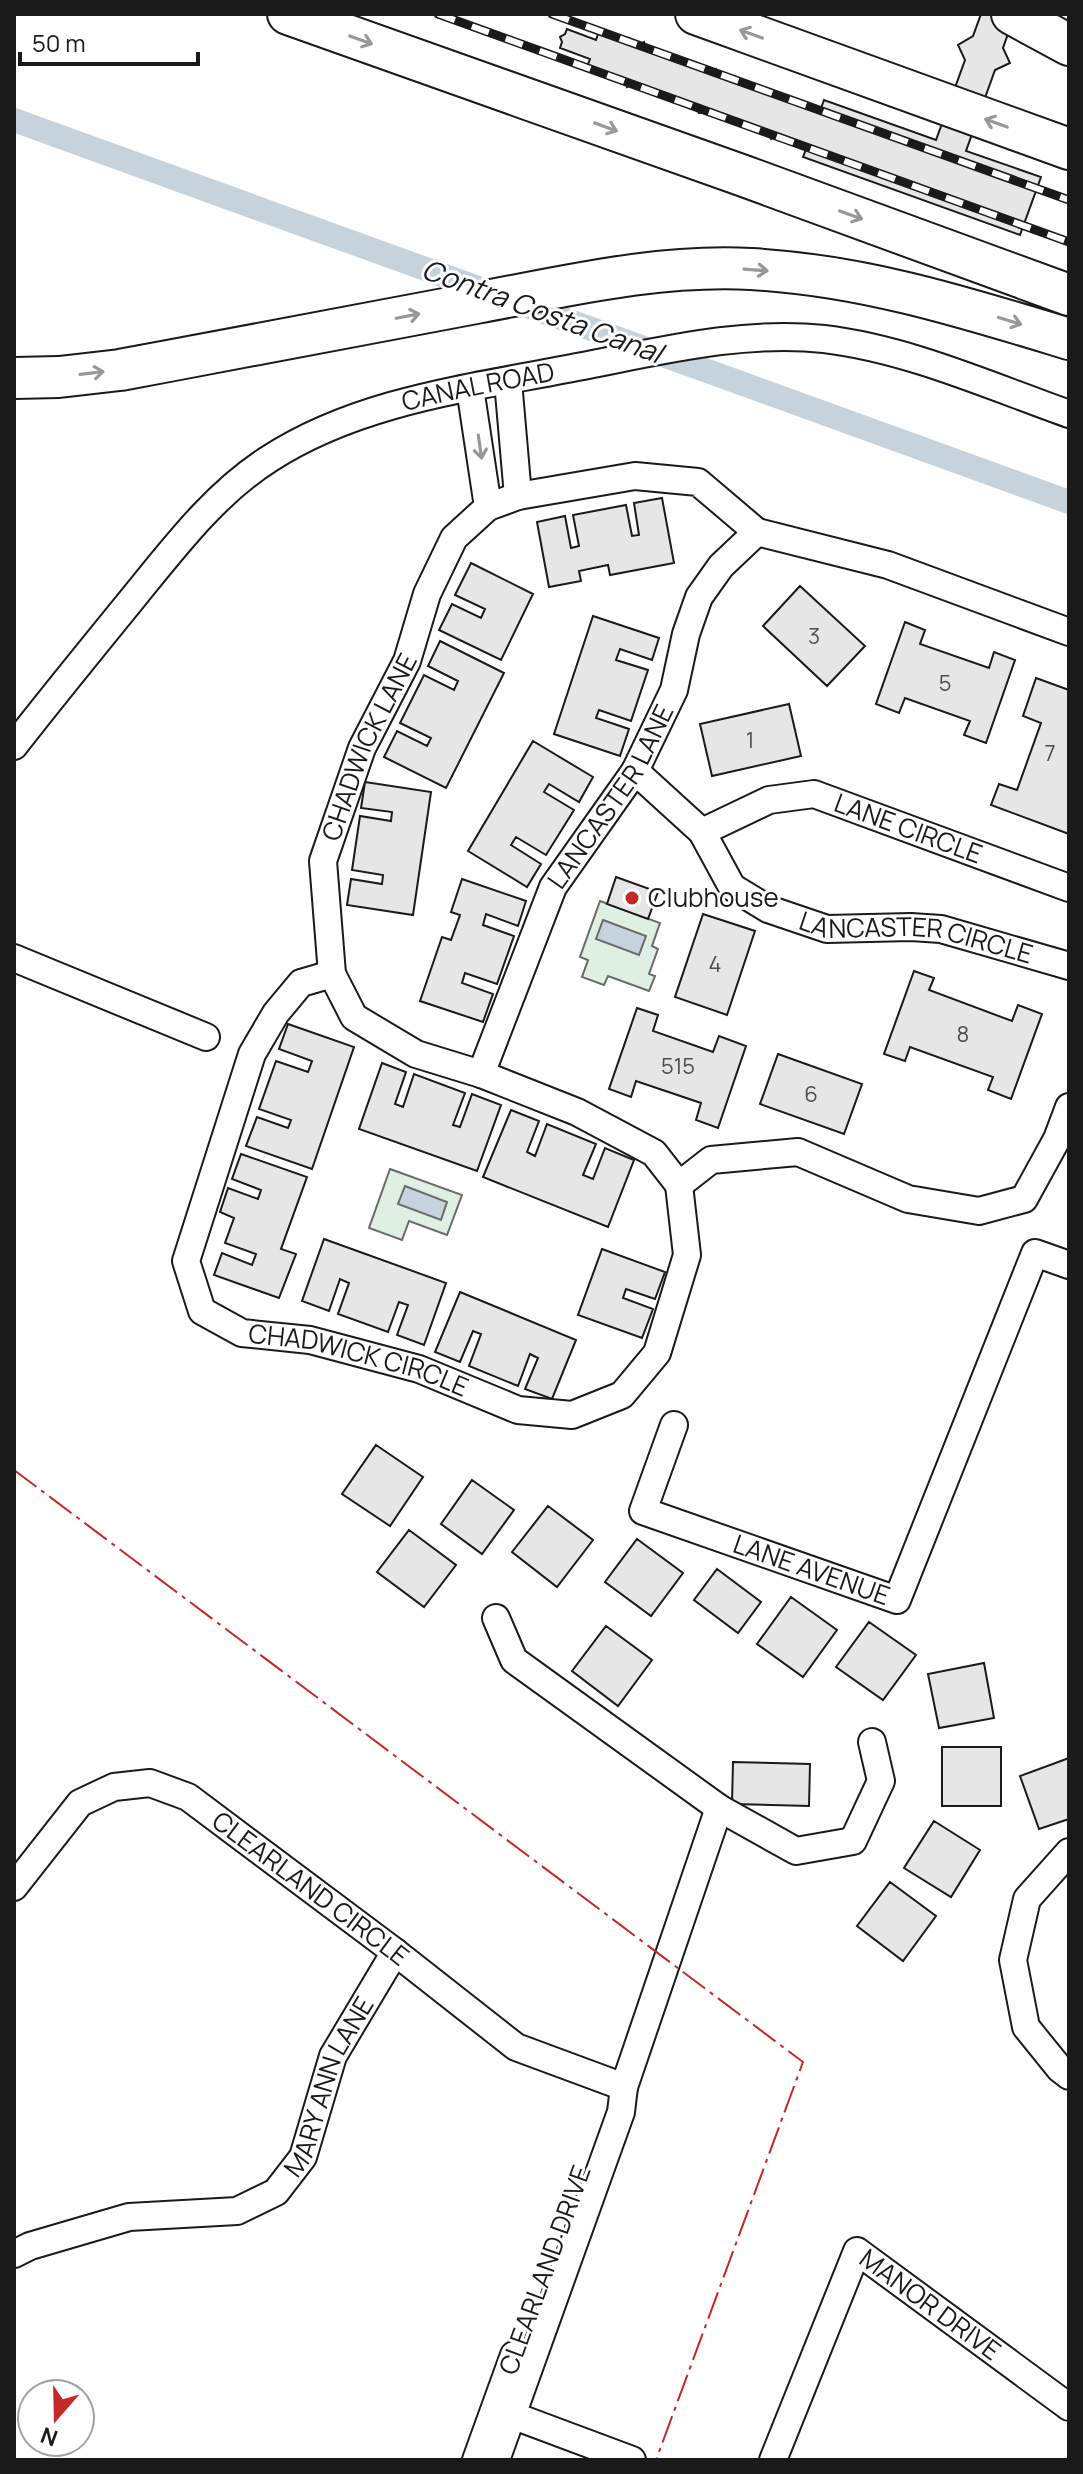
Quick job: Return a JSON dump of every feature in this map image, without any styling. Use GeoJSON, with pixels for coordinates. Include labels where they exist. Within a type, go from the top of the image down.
{"type":"FeatureCollection","features":[{"type":"Feature","properties":{"kind":"highway"},"geometry":{"type":"LineString","coordinates":[[288,14],[1069,295]]}},
{"type":"Feature","properties":{"kind":"highway"},"geometry":{"type":"LineString","coordinates":[[696,14],[1069,149]]}},
{"type":"Feature","properties":{"kind":"highway"},"geometry":{"type":"LineString","coordinates":[[1012,14],[1069,45]]}},
{"type":"Feature","properties":{"kind":"highway"},"geometry":{"type":"LineString","coordinates":[[14,378],[120,370],[581,283],[678,270],[749,269],[818,275],[886,286],[1069,339]]}},
{"type":"Feature","properties":{"kind":"street","name":"CANAL ROAD"},"geometry":{"type":"LineString","coordinates":[[14,746],[173,548],[221,498],[268,460],[320,432],[370,412],[426,397],[622,358],[771,337],[822,339],[868,346],[1069,414]]}},
{"type":"Feature","properties":{"kind":"street"},"geometry":{"type":"LineString","coordinates":[[508,381],[518,496]]}},
{"type":"Feature","properties":{"kind":"street"},"geometry":{"type":"LineString","coordinates":[[470,388],[488,507]]}},
{"type":"Feature","properties":{"kind":"street","name":"CHADWICK LANE"},"geometry":{"type":"LineString","coordinates":[[679,1185],[654,1153],[577,1112],[481,1074],[416,1054],[354,1017],[332,974],[323,861],[362,748],[407,661],[427,594],[454,538],[488,507],[518,496],[635,476],[698,482],[757,532]]}},
{"type":"Feature","properties":{"kind":"street"},"geometry":{"type":"LineString","coordinates":[[757,532],[888,565],[1069,632]]}},
{"type":"Feature","properties":{"kind":"street","name":"LANCASTER LANE"},"geometry":{"type":"LineString","coordinates":[[481,1074],[553,887],[635,771],[674,690],[686,634],[699,597],[721,566],[757,532]]}},
{"type":"Feature","properties":{"kind":"street","name":"LANCASTER CIRCLE"},"geometry":{"type":"LineString","coordinates":[[635,771],[702,832],[732,887],[768,909],[827,929],[941,929],[1069,966]]}},
{"type":"Feature","properties":{"kind":"street","name":"LANE CIRCLE"},"geometry":{"type":"LineString","coordinates":[[702,832],[769,800],[814,794],[1069,888]]}},
{"type":"Feature","properties":{"kind":"street"},"geometry":{"type":"LineString","coordinates":[[14,958],[206,1037]]}},
{"type":"Feature","properties":{"kind":"street","name":"CHADWICK CIRCLE"},"geometry":{"type":"LineString","coordinates":[[332,974],[301,983],[276,1013],[252,1054],[186,1261],[202,1311],[242,1333],[310,1340],[419,1369],[518,1410],[572,1415],[622,1395],[657,1353],[687,1255],[679,1185]]}},
{"type":"Feature","properties":{"kind":"street"},"geometry":{"type":"LineString","coordinates":[[679,1185],[711,1160],[798,1152],[908,1199],[979,1211],[1024,1199],[1057,1139],[1069,1107]]}},
{"type":"Feature","properties":{"kind":"street","name":"LANE AVENUE"},"geometry":{"type":"LineString","coordinates":[[674,1425],[643,1511],[897,1600],[1035,1253],[1069,1265]]}},
{"type":"Feature","properties":{"kind":"street"},"geometry":{"type":"LineString","coordinates":[[496,1618],[514,1660],[719,1808],[796,1851],[853,1841],[881,1781],[872,1742]]}},
{"type":"Feature","properties":{"kind":"street","name":"CLEARLAND CIRCLE"},"geometry":{"type":"LineString","coordinates":[[14,1887],[80,1803],[114,1787],[150,1783],[188,1797],[516,2047],[624,2087]]}},
{"type":"Feature","properties":{"kind":"street","name":"CLEARLAND DRIVE"},"geometry":{"type":"LineString","coordinates":[[496,2460],[503,2412],[603,2110],[624,2087],[719,1808]]}},
{"type":"Feature","properties":{"kind":"street"},"geometry":{"type":"LineString","coordinates":[[1069,1852],[1027,1899],[1013,1960],[1026,2027],[1069,2076]]}},
{"type":"Feature","properties":{"kind":"street","name":"MARY ANN LANE"},"geometry":{"type":"LineString","coordinates":[[14,2254],[30,2246],[129,2217],[237,2211],[276,2192],[303,2157],[333,2056],[395,1952]]}},
{"type":"Feature","properties":{"kind":"street","name":"MANOR DRIVE"},"geometry":{"type":"LineString","coordinates":[[773,2460],[857,2251],[1069,2407]]}},
{"type":"Feature","properties":{"kind":"street"},"geometry":{"type":"LineString","coordinates":[[503,2412],[632,2460]]}},
{"type":"Feature","properties":{"kind":"street","name":"CLEARLAND DRIVE"},"geometry":{"type":"LineString","coordinates":[[476,2460],[503,2412]]}},
{"type":"Feature","properties":{"kind":"green space"},"geometry":{"type":"Polygon","coordinates":[[[600,901],[660,923],[652,946],[658,949],[649,974],[655,976],[649,991],[608,976],[604,985],[582,977],[588,960],[580,957],[600,901]]]}},
{"type":"Feature","properties":{"kind":"green space"},"geometry":{"type":"Polygon","coordinates":[[[390,1169],[462,1195],[447,1235],[409,1221],[402,1240],[369,1228],[390,1169]]]}},
{"type":"Feature","properties":{"kind":"shaded area"},"geometry":{"type":"Polygon","coordinates":[[[603,920],[646,936],[639,955],[596,939],[603,920]]]}},
{"type":"Feature","properties":{"kind":"shaded area"},"geometry":{"type":"Polygon","coordinates":[[[405,1186],[447,1202],[441,1220],[398,1204],[405,1186]]]}},
{"type":"Feature","properties":{"kind":"building"},"geometry":{"type":"Polygon","coordinates":[[[981,14],[1015,14],[1003,48],[1010,63],[995,70],[966,151],[1041,177],[1020,235],[803,157],[807,147],[777,136],[771,139],[768,133],[706,111],[699,113],[696,107],[633,84],[627,87],[625,81],[587,67],[590,59],[560,48],[560,37],[567,29],[596,40],[599,31],[639,45],[644,42],[646,48],[711,71],[716,69],[718,74],[781,97],[787,95],[790,100],[820,111],[824,100],[936,140],[965,60],[958,45],[973,36],[981,14]]]}},
{"type":"Feature","properties":{"kind":"building"},"geometry":{"type":"Polygon","coordinates":[[[662,498],[674,563],[610,575],[608,565],[579,571],[581,581],[549,587],[537,522],[565,516],[571,548],[579,546],[573,515],[626,505],[632,536],[639,535],[634,503],[662,498]]]}},
{"type":"Feature","properties":{"kind":"building"},"geometry":{"type":"Polygon","coordinates":[[[471,563],[533,594],[501,660],[439,630],[452,604],[481,618],[485,609],[455,595],[471,563]]]}},
{"type":"Feature","properties":{"kind":"building"},"geometry":{"type":"Polygon","coordinates":[[[800,586],[865,646],[827,686],[763,626],[800,586]]]}},
{"type":"Feature","properties":{"kind":"building"},"geometry":{"type":"Polygon","coordinates":[[[593,616],[659,638],[652,660],[620,649],[616,660],[648,670],[631,721],[599,710],[596,718],[629,729],[620,756],[554,734],[593,616]]]}},
{"type":"Feature","properties":{"kind":"building"},"geometry":{"type":"Polygon","coordinates":[[[905,622],[925,630],[920,644],[989,668],[994,652],[1015,660],[986,743],[964,735],[970,721],[905,698],[899,713],[876,704],[905,622]]]}},
{"type":"Feature","properties":{"kind":"building"},"geometry":{"type":"Polygon","coordinates":[[[440,641],[504,673],[446,788],[384,757],[397,731],[427,746],[431,738],[400,723],[424,675],[454,690],[458,681],[428,666],[440,641]]]}},
{"type":"Feature","properties":{"kind":"building"},"geometry":{"type":"Polygon","coordinates":[[[1036,678],[1069,690],[1069,834],[991,805],[999,784],[1017,790],[1041,723],[1023,716],[1036,678]]]}},
{"type":"Feature","properties":{"kind":"building"},"geometry":{"type":"Polygon","coordinates":[[[789,704],[801,756],[712,776],[700,724],[789,704]]]}},
{"type":"Feature","properties":{"kind":"building"},"geometry":{"type":"Polygon","coordinates":[[[533,741],[593,777],[579,802],[549,784],[544,792],[574,810],[546,855],[516,837],[511,845],[541,864],[527,887],[468,851],[533,741]]]}},
{"type":"Feature","properties":{"kind":"building"},"geometry":{"type":"Polygon","coordinates":[[[365,782],[431,792],[413,915],[347,905],[351,879],[382,884],[383,875],[352,870],[360,816],[391,821],[392,812],[361,808],[365,782]]]}},
{"type":"Feature","properties":{"kind":"building","name":"Clubhouse"},"geometry":{"type":"Polygon","coordinates":[[[616,877],[658,892],[648,919],[607,904],[616,877]]]}},
{"type":"Feature","properties":{"kind":"building"},"geometry":{"type":"Polygon","coordinates":[[[462,879],[526,901],[518,926],[486,914],[483,925],[514,936],[497,984],[465,973],[462,983],[493,994],[483,1022],[420,1001],[442,937],[451,940],[460,915],[451,912],[462,879]]]}},
{"type":"Feature","properties":{"kind":"building"},"geometry":{"type":"Polygon","coordinates":[[[703,914],[755,931],[727,1015],[675,997],[703,914]]]}},
{"type":"Feature","properties":{"kind":"building"},"geometry":{"type":"Polygon","coordinates":[[[914,971],[934,978],[929,990],[1012,1021],[1018,1005],[1042,1014],[1011,1099],[988,1090],[993,1077],[910,1047],[905,1061],[884,1054],[914,971]]]}},
{"type":"Feature","properties":{"kind":"building"},"geometry":{"type":"Polygon","coordinates":[[[637,1008],[658,1015],[653,1031],[713,1052],[719,1036],[746,1046],[718,1128],[696,1120],[701,1103],[636,1081],[631,1097],[609,1089],[637,1008]]]}},
{"type":"Feature","properties":{"kind":"building"},"geometry":{"type":"Polygon","coordinates":[[[288,1024],[354,1047],[312,1169],[246,1146],[257,1117],[288,1128],[291,1120],[259,1109],[276,1061],[308,1072],[312,1061],[279,1049],[288,1024]]]}},
{"type":"Feature","properties":{"kind":"building"},"geometry":{"type":"Polygon","coordinates":[[[778,1054],[862,1084],[844,1134],[760,1104],[778,1054]]]}},
{"type":"Feature","properties":{"kind":"building"},"geometry":{"type":"Polygon","coordinates":[[[382,1063],[406,1072],[395,1104],[403,1107],[414,1074],[465,1093],[453,1125],[460,1127],[472,1094],[501,1105],[477,1171],[359,1129],[382,1063]]]}},
{"type":"Feature","properties":{"kind":"building"},"geometry":{"type":"Polygon","coordinates":[[[511,1110],[539,1121],[527,1152],[535,1156],[547,1124],[596,1144],[583,1175],[593,1179],[605,1148],[634,1160],[608,1227],[483,1177],[511,1110]]]}},
{"type":"Feature","properties":{"kind":"building"},"geometry":{"type":"Polygon","coordinates":[[[241,1154],[307,1177],[281,1249],[296,1254],[279,1298],[214,1275],[222,1253],[252,1265],[256,1254],[225,1243],[234,1218],[220,1212],[228,1188],[258,1199],[261,1190],[232,1179],[241,1154]]]}},
{"type":"Feature","properties":{"kind":"building"},"geometry":{"type":"Polygon","coordinates":[[[324,1239],[446,1283],[424,1345],[397,1335],[408,1305],[399,1302],[388,1332],[338,1314],[349,1283],[340,1279],[329,1311],[302,1301],[324,1239]]]}},
{"type":"Feature","properties":{"kind":"building"},"geometry":{"type":"Polygon","coordinates":[[[602,1249],[665,1272],[655,1299],[626,1289],[623,1298],[653,1309],[642,1338],[578,1315],[602,1249]]]}},
{"type":"Feature","properties":{"kind":"building"},"geometry":{"type":"Polygon","coordinates":[[[460,1292],[576,1340],[552,1399],[525,1389],[538,1358],[530,1354],[518,1386],[469,1366],[481,1334],[473,1331],[460,1362],[435,1352],[460,1292]]]}},
{"type":"Feature","properties":{"kind":"building"},"geometry":{"type":"Polygon","coordinates":[[[376,1445],[423,1477],[390,1526],[342,1494],[376,1445]]]}},
{"type":"Feature","properties":{"kind":"building"},"geometry":{"type":"Polygon","coordinates":[[[472,1480],[514,1510],[482,1554],[441,1524],[472,1480]]]}},
{"type":"Feature","properties":{"kind":"building"},"geometry":{"type":"Polygon","coordinates":[[[548,1506],[593,1540],[557,1587],[512,1552],[548,1506]]]}},
{"type":"Feature","properties":{"kind":"building"},"geometry":{"type":"Polygon","coordinates":[[[409,1530],[456,1565],[424,1607],[377,1572],[409,1530]]]}},
{"type":"Feature","properties":{"kind":"building"},"geometry":{"type":"Polygon","coordinates":[[[637,1539],[683,1573],[651,1616],[605,1582],[637,1539]]]}},
{"type":"Feature","properties":{"kind":"building"},"geometry":{"type":"Polygon","coordinates":[[[717,1569],[761,1602],[738,1633],[694,1600],[717,1569]]]}},
{"type":"Feature","properties":{"kind":"building"},"geometry":{"type":"Polygon","coordinates":[[[791,1597],[837,1630],[803,1677],[757,1644],[791,1597]]]}},
{"type":"Feature","properties":{"kind":"building"},"geometry":{"type":"Polygon","coordinates":[[[869,1622],[916,1655],[883,1700],[836,1667],[869,1622]]]}},
{"type":"Feature","properties":{"kind":"building"},"geometry":{"type":"Polygon","coordinates":[[[606,1626],[652,1660],[618,1706],[572,1671],[606,1626]]]}},
{"type":"Feature","properties":{"kind":"building"},"geometry":{"type":"Polygon","coordinates":[[[984,1663],[994,1718],[939,1728],[928,1674],[984,1663]]]}},
{"type":"Feature","properties":{"kind":"building"},"geometry":{"type":"Polygon","coordinates":[[[942,1747],[1001,1747],[1001,1806],[942,1806],[942,1747]]]}},
{"type":"Feature","properties":{"kind":"building"},"geometry":{"type":"Polygon","coordinates":[[[1069,1758],[1069,1819],[1039,1829],[1020,1776],[1069,1758]]]}},
{"type":"Feature","properties":{"kind":"building"},"geometry":{"type":"Polygon","coordinates":[[[733,1762],[810,1764],[809,1806],[732,1804],[733,1762]]]}},
{"type":"Feature","properties":{"kind":"building"},"geometry":{"type":"Polygon","coordinates":[[[934,1821],[980,1850],[951,1897],[904,1868],[934,1821]]]}},
{"type":"Feature","properties":{"kind":"building"},"geometry":{"type":"Polygon","coordinates":[[[890,1882],[936,1916],[903,1961],[857,1926],[890,1882]]]}},
{"type":"Feature","properties":{"kind":"waterway","name":"Contra Costa Canal"},"geometry":{"type":"LineString","coordinates":[[14,120],[1069,502]]}},
{"type":"Feature","properties":{"kind":"railway"},"geometry":{"type":"LineString","coordinates":[[438,14],[1069,242]]}},
{"type":"Feature","properties":{"kind":"railway"},"geometry":{"type":"LineString","coordinates":[[552,14],[1069,200]]}},
{"type":"Feature","properties":{"kind":"power"},"geometry":{"type":"LineString","coordinates":[[14,1470],[803,2062],[656,2460]]}},
{"type":"Feature","properties":{"kind":"place","name":"Clubhouse"},"geometry":{"type":"Point","coordinates":[632,898]}}]}
